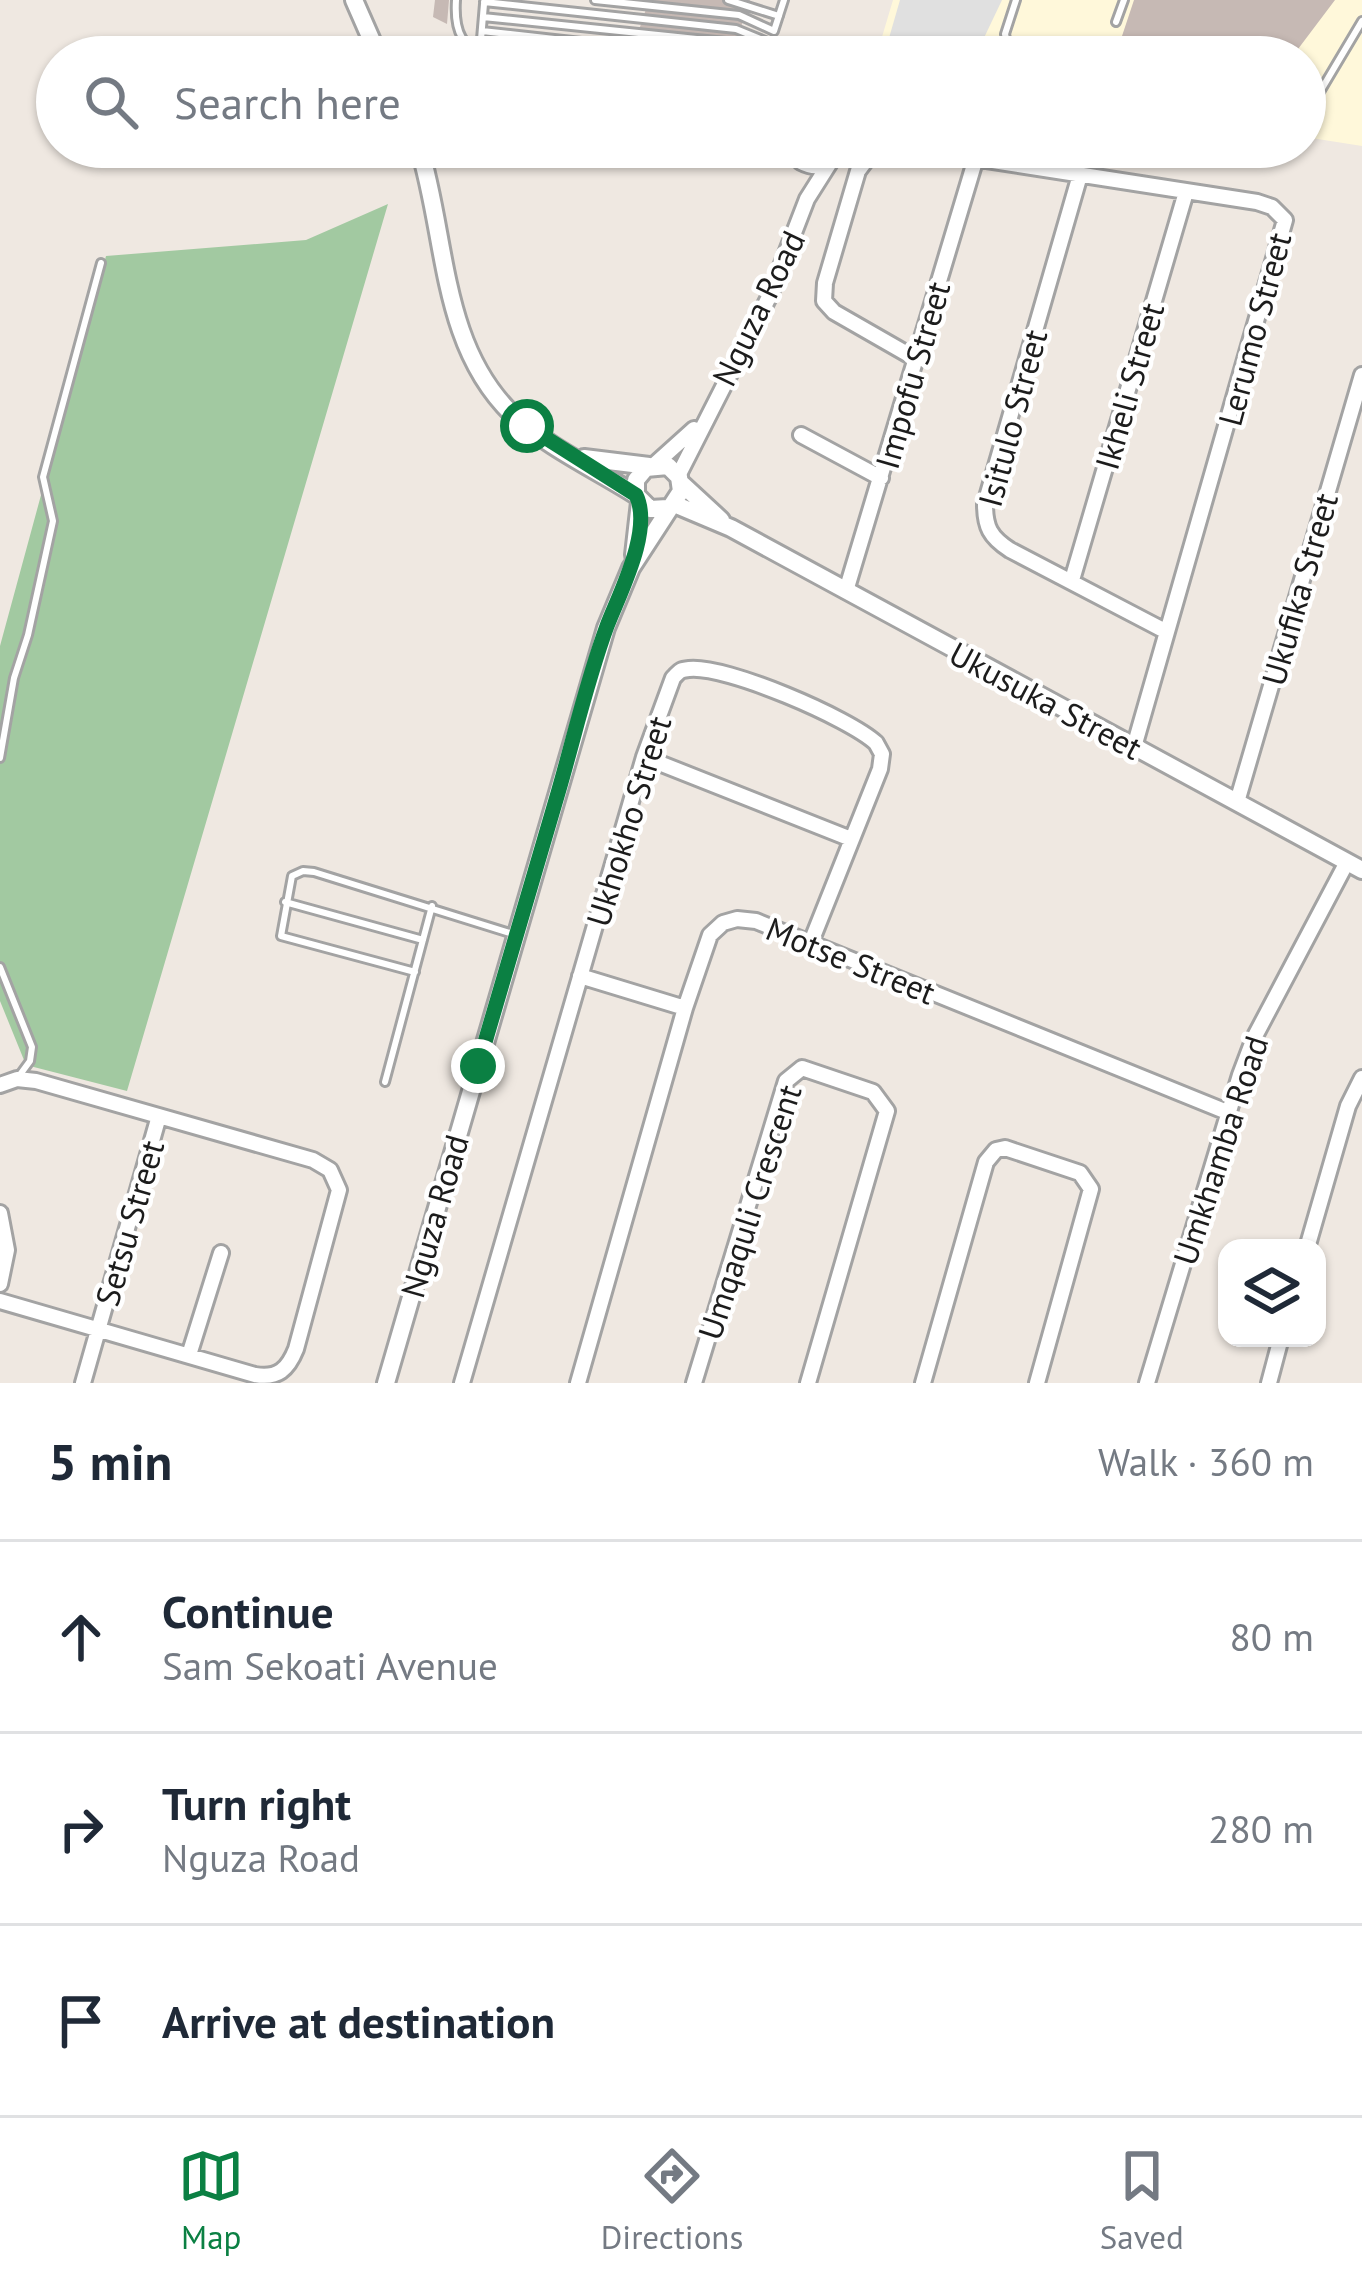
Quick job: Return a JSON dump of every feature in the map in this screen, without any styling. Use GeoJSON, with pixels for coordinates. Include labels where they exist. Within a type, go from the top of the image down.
{"type":"FeatureCollection","features":[{"type":"Feature","properties":{"kind":"street"},"geometry":{"type":"LineString","coordinates":[[354,0],[370,36]]}},
{"type":"Feature","properties":{"kind":"street"},"geometry":{"type":"LineString","coordinates":[[425,168],[453,305],[467,349],[482,376],[512,413],[543,439],[653,510],[671,506],[679,480],[668,466],[577,457]]}},
{"type":"Feature","properties":{"kind":"street","name":"Nguza Road"},"geometry":{"type":"LineString","coordinates":[[803,168],[807,199]]}},
{"type":"Feature","properties":{"kind":"street","name":"Nguza Road"},"geometry":{"type":"LineString","coordinates":[[679,480],[706,416],[770,295],[807,199],[826,168]]}},
{"type":"Feature","properties":{"kind":"street"},"geometry":{"type":"LineString","coordinates":[[860,168],[825,283],[824,301],[834,313],[916,359]]}},
{"type":"Feature","properties":{"kind":"street","name":"Impofu Street"},"geometry":{"type":"LineString","coordinates":[[847,591],[973,168]]}},
{"type":"Feature","properties":{"kind":"street","name":"Lerumo Street"},"geometry":{"type":"LineString","coordinates":[[1037,168],[1272,207],[1285,220],[1134,747]]}},
{"type":"Feature","properties":{"kind":"street","name":"Isitulo Street"},"geometry":{"type":"LineString","coordinates":[[1080,175],[985,504],[985,523],[992,538],[1167,632]]}},
{"type":"Feature","properties":{"kind":"street","name":"Ikheli Street"},"geometry":{"type":"LineString","coordinates":[[1072,580],[1186,192]]}},
{"type":"Feature","properties":{"kind":"street","name":"Ukufika Street"},"geometry":{"type":"LineString","coordinates":[[1237,802],[1362,375]]}},
{"type":"Feature","properties":{"kind":"street","name":"Nguza Road"},"geometry":{"type":"LineString","coordinates":[[651,466],[706,416]]}},
{"type":"Feature","properties":{"kind":"street"},"geometry":{"type":"LineString","coordinates":[[802,435],[881,478]]}},
{"type":"Feature","properties":{"kind":"street"},"geometry":{"type":"LineString","coordinates":[[638,498],[636,480],[651,466]]}},
{"type":"Feature","properties":{"kind":"street","name":"Ukusuka Street"},"geometry":{"type":"LineString","coordinates":[[679,480],[731,529]]}},
{"type":"Feature","properties":{"kind":"street","name":"Nguza Road"},"geometry":{"type":"LineString","coordinates":[[631,568],[638,498]]}},
{"type":"Feature","properties":{"kind":"street","name":"Nguza Road"},"geometry":{"type":"LineString","coordinates":[[386,1383],[606,628],[631,568],[671,506]]}},
{"type":"Feature","properties":{"kind":"street","name":"Ukusuka Street"},"geometry":{"type":"LineString","coordinates":[[671,506],[731,529],[1354,866]]}},
{"type":"Feature","properties":{"kind":"street","name":"Ukhokho Street"},"geometry":{"type":"LineString","coordinates":[[462,1383],[644,757],[673,678],[681,670],[724,675],[772,691],[846,724],[876,743],[882,754],[811,942]]}},
{"type":"Feature","properties":{"kind":"street"},"geometry":{"type":"LineString","coordinates":[[644,757],[851,839]]}},
{"type":"Feature","properties":{"kind":"street","name":"Umkhamba Road"},"geometry":{"type":"LineString","coordinates":[[1147,1383],[1227,1112],[1255,1038],[1354,866]]}},
{"type":"Feature","properties":{"kind":"street","name":"Motse Street"},"geometry":{"type":"LineString","coordinates":[[578,1383],[685,1009],[710,935],[723,923],[756,921],[1227,1112]]}},
{"type":"Feature","properties":{"kind":"street"},"geometry":{"type":"LineString","coordinates":[[580,976],[685,1009]]}},
{"type":"Feature","properties":{"kind":"street","name":"Umqaquli Crescent"},"geometry":{"type":"LineString","coordinates":[[694,1383],[786,1081],[802,1068],[873,1092],[887,1111],[808,1383]]}},
{"type":"Feature","properties":{"kind":"street"},"geometry":{"type":"LineString","coordinates":[[1310,1239],[1348,1106],[1362,1078]]}},
{"type":"Feature","properties":{"kind":"street"},"geometry":{"type":"LineString","coordinates":[[0,1085],[16,1079],[36,1081],[321,1163],[334,1174],[339,1190],[296,1349],[288,1367],[276,1375],[262,1376],[0,1301]]}},
{"type":"Feature","properties":{"kind":"street","name":"Setsu Street"},"geometry":{"type":"LineString","coordinates":[[83,1383],[159,1117]]}},
{"type":"Feature","properties":{"kind":"street"},"geometry":{"type":"LineString","coordinates":[[922,1383],[986,1162],[996,1150],[1005,1148],[1080,1173],[1091,1189],[1037,1383]]}},
{"type":"Feature","properties":{"kind":"street"},"geometry":{"type":"LineString","coordinates":[[0,1213],[8,1250],[0,1284]]}},
{"type":"Feature","properties":{"kind":"street"},"geometry":{"type":"LineString","coordinates":[[190,1355],[220,1253]]}},
{"type":"Feature","properties":{"kind":"street"},"geometry":{"type":"LineString","coordinates":[[1269,1383],[1279,1347]]}},
{"type":"Feature","properties":{"kind":"lane"},"geometry":{"type":"LineString","coordinates":[[456,0],[454,22],[459,36]]}},
{"type":"Feature","properties":{"kind":"lane"},"geometry":{"type":"LineString","coordinates":[[595,0],[739,15],[774,31]]}},
{"type":"Feature","properties":{"kind":"lane"},"geometry":{"type":"LineString","coordinates":[[728,0],[779,16]]}},
{"type":"Feature","properties":{"kind":"lane"},"geometry":{"type":"LineString","coordinates":[[772,36],[783,2],[773,0]]}},
{"type":"Feature","properties":{"kind":"lane"},"geometry":{"type":"LineString","coordinates":[[1005,36],[1016,0]]}},
{"type":"Feature","properties":{"kind":"lane"},"geometry":{"type":"LineString","coordinates":[[1116,22],[1124,0]]}},
{"type":"Feature","properties":{"kind":"lane"},"geometry":{"type":"LineString","coordinates":[[483,36],[484,1],[736,29],[753,36]]}},
{"type":"Feature","properties":{"kind":"lane"},"geometry":{"type":"LineString","coordinates":[[483,17],[668,36]]}},
{"type":"Feature","properties":{"kind":"lane"},"geometry":{"type":"LineString","coordinates":[[1326,82],[1362,21]]}},
{"type":"Feature","properties":{"kind":"lane"},"geometry":{"type":"LineString","coordinates":[[482,31],[527,36]]}},
{"type":"Feature","properties":{"kind":"lane"},"geometry":{"type":"LineString","coordinates":[[0,758],[52,521],[43,477],[101,263]]}},
{"type":"Feature","properties":{"kind":"lane"},"geometry":{"type":"LineString","coordinates":[[416,973],[280,936],[292,876],[303,871],[516,935]]}},
{"type":"Feature","properties":{"kind":"lane"},"geometry":{"type":"LineString","coordinates":[[285,902],[423,940]]}},
{"type":"Feature","properties":{"kind":"lane"},"geometry":{"type":"LineString","coordinates":[[385,1082],[432,907]]}},
{"type":"Feature","properties":{"kind":"lane"},"geometry":{"type":"LineString","coordinates":[[0,968],[32,1047],[29,1064],[16,1079]]}},
{"type":"Feature","properties":{"kind":"shaded area"},"geometry":{"type":"Polygon","coordinates":[[[893,0],[1362,0],[1362,146],[1326,140],[1326,36],[882,36],[893,0]]]}},
{"type":"Feature","properties":{"kind":"shaded area"},"geometry":{"type":"Polygon","coordinates":[[[900,0],[1002,0],[985,36],[890,36],[900,0]]]}},
{"type":"Feature","properties":{"kind":"green space"},"geometry":{"type":"Polygon","coordinates":[[[388,204],[127,1091],[26,1065],[0,1001],[0,646],[106,256],[306,240],[388,204]]]}},
{"type":"Feature","properties":{"kind":"building"},"geometry":{"type":"Polygon","coordinates":[[[435,0],[449,0],[447,24],[433,17],[435,0]]]}},
{"type":"Feature","properties":{"kind":"building"},"geometry":{"type":"Polygon","coordinates":[[[649,0],[750,0],[738,36],[637,36],[649,0]]]}},
{"type":"Feature","properties":{"kind":"building"},"geometry":{"type":"Polygon","coordinates":[[[1134,0],[1335,0],[1308,36],[1122,36],[1134,0]]]}},
{"type":"Feature","properties":{"kind":"route"},"geometry":{"type":"LineString","coordinates":[[478,1066],[606,628],[631,568],[639,521],[636,495],[527,426]]}}]}
